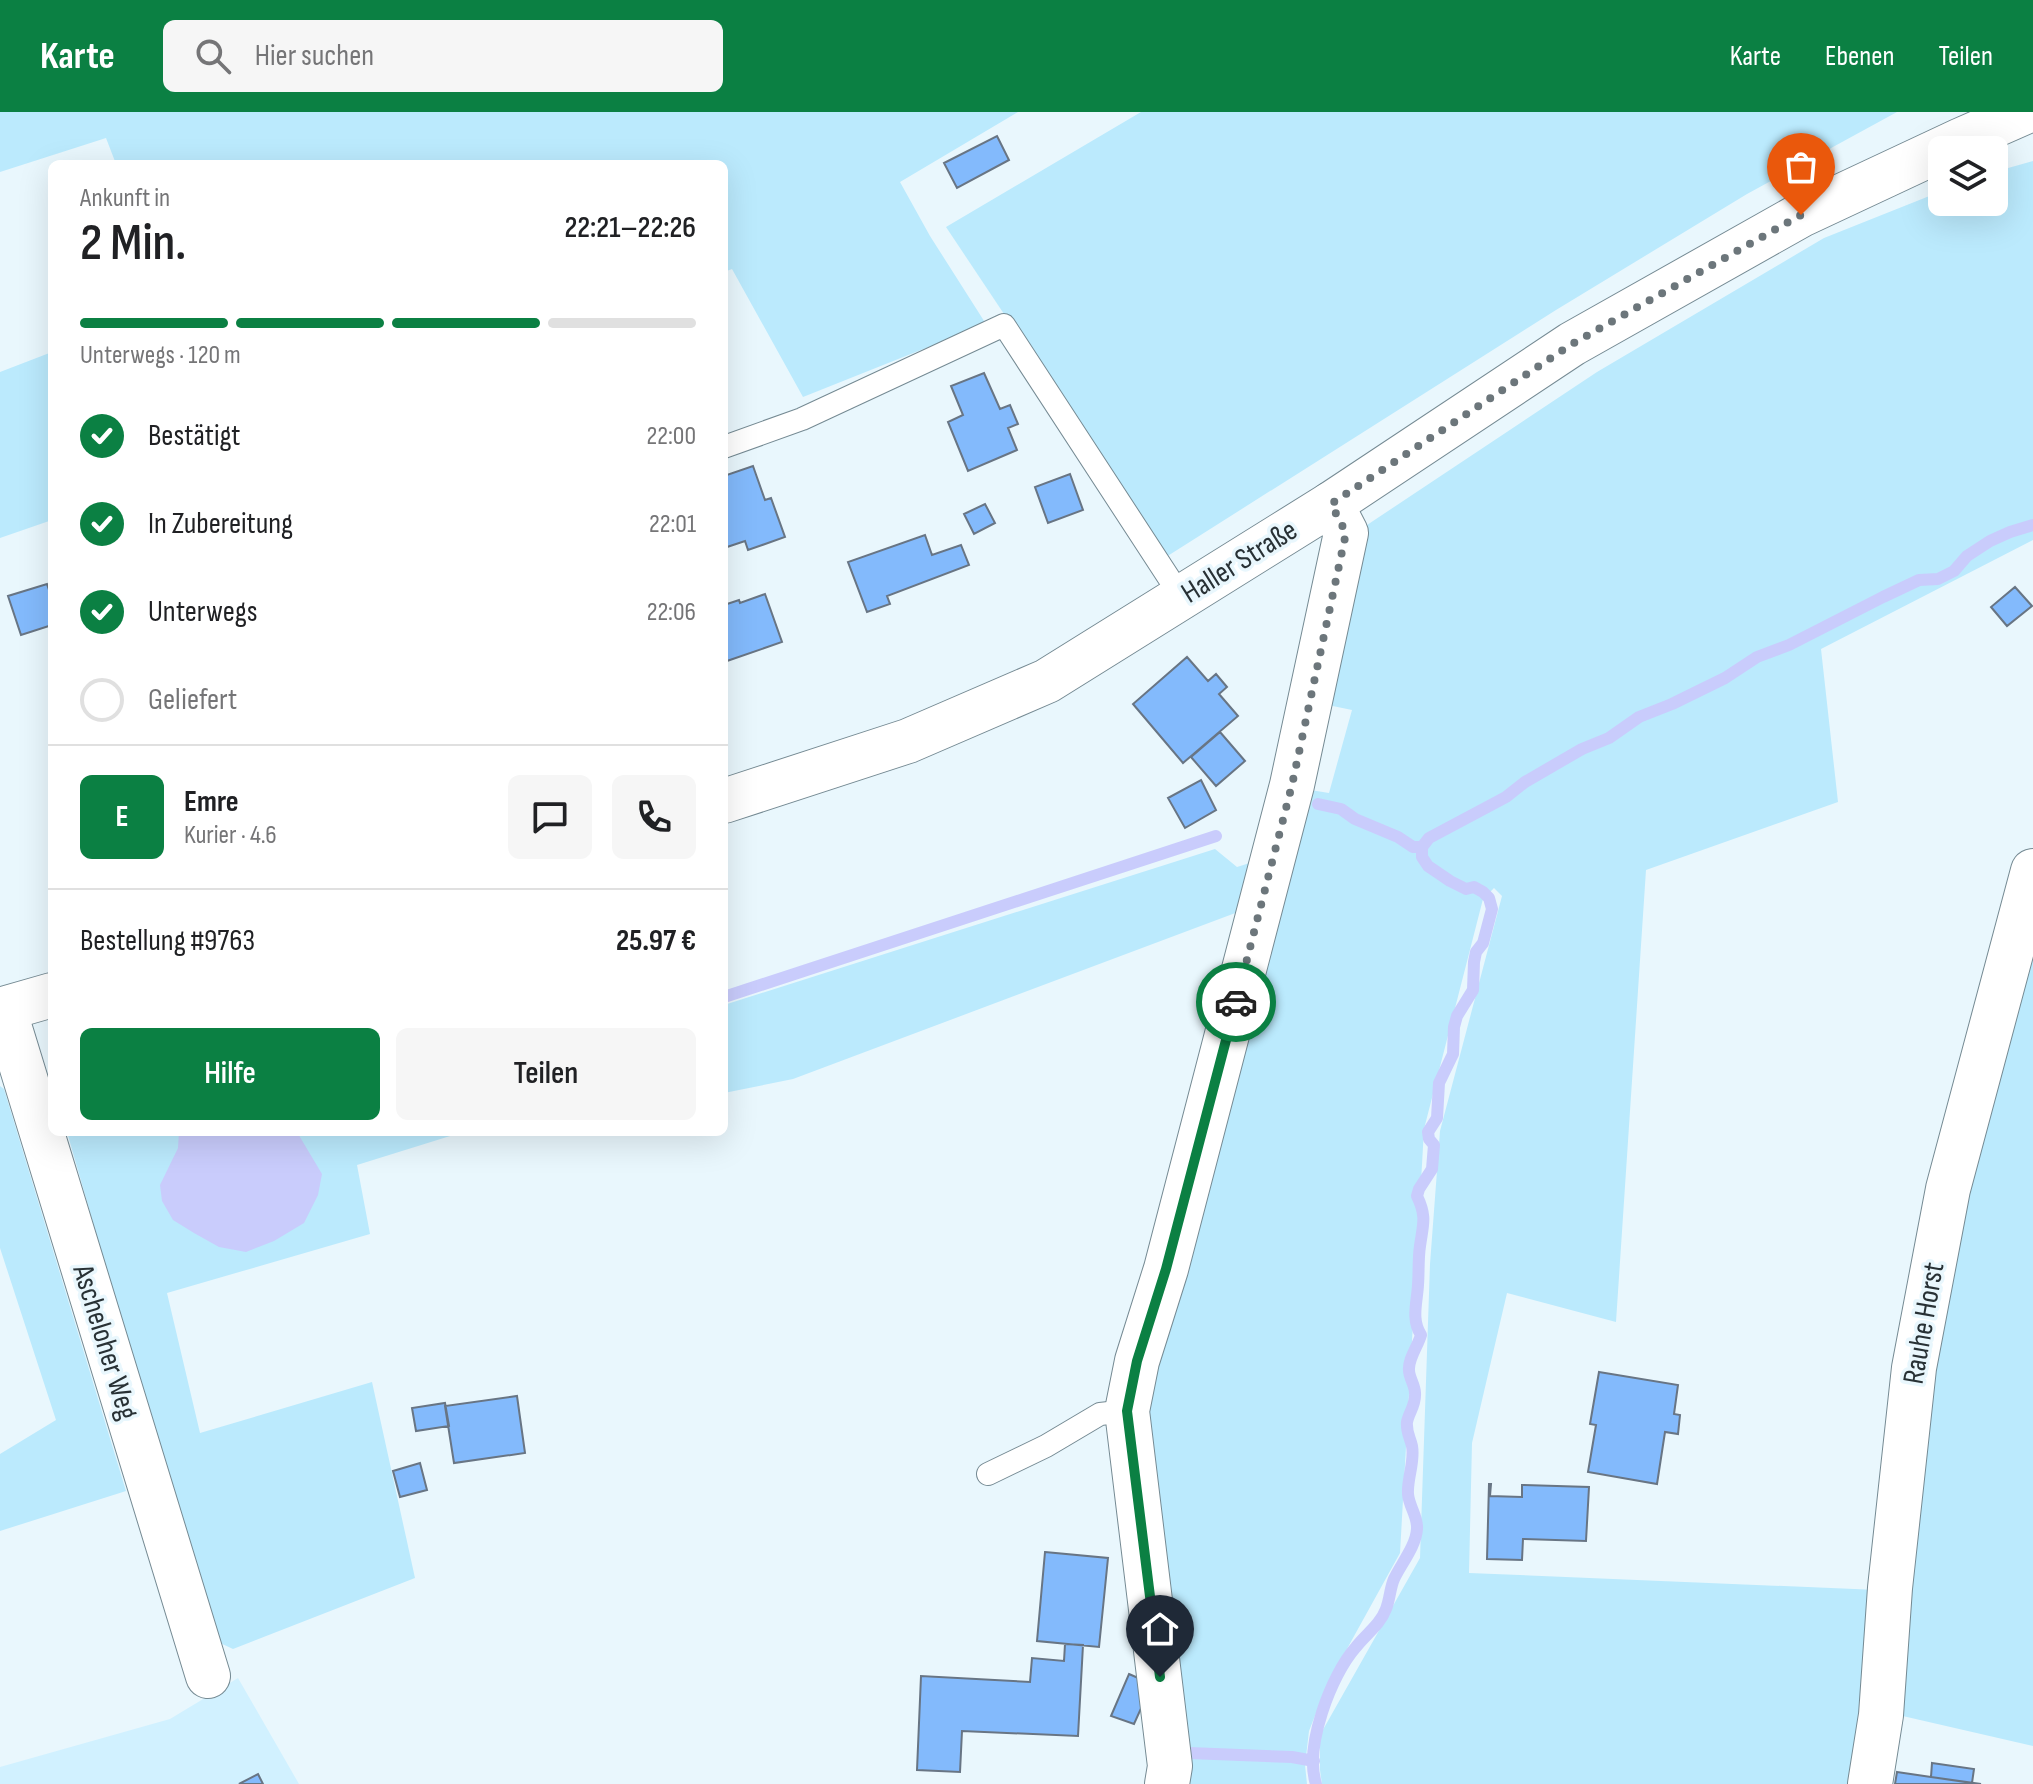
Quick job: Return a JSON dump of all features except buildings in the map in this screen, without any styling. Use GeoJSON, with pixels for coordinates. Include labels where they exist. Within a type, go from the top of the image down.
{"type":"FeatureCollection","features":[{"type":"Feature","properties":{"kind":"street","name":"Haller Straße"},"geometry":{"type":"LineString","coordinates":[[1970,136],[2025,112]]}},
{"type":"Feature","properties":{"kind":"street"},"geometry":{"type":"LineString","coordinates":[[1996,136],[2033,131]]}},
{"type":"Feature","properties":{"kind":"street","name":"Haller Straße"},"geometry":{"type":"LineString","coordinates":[[728,800],[908,741],[1047,681],[1331,504],[1572,344],[1801,215],[1928,156]]}},
{"type":"Feature","properties":{"kind":"street"},"geometry":{"type":"LineString","coordinates":[[1167,1784],[1170,1766],[1127,1411],[1137,1361],[1166,1269],[1292,785],[1346,533],[1331,504]]}},
{"type":"Feature","properties":{"kind":"street","name":"Rauhe Horst"},"geometry":{"type":"LineString","coordinates":[[1870,1784],[1881,1715],[1890,1588],[1914,1368],[1948,1189],[2033,871]]}},
{"type":"Feature","properties":{"kind":"street"},"geometry":{"type":"LineString","coordinates":[[2,1009],[48,996]]}},
{"type":"Feature","properties":{"kind":"street","name":"Ascheloher Weg"},"geometry":{"type":"LineString","coordinates":[[2,1009],[208,1676]]}},
{"type":"Feature","properties":{"kind":"lane"},"geometry":{"type":"LineString","coordinates":[[728,446],[802,419],[1004,325],[1182,598]]}},
{"type":"Feature","properties":{"kind":"lane"},"geometry":{"type":"LineString","coordinates":[[988,1474],[1046,1446],[1100,1414],[1127,1411]]}},
{"type":"Feature","properties":{"kind":"shaded area"},"geometry":{"type":"Polygon","coordinates":[[[0,112],[1018,112],[900,182],[986,324],[803,397],[732,269],[728,270],[728,160],[114,160],[106,138],[0,172],[0,112]]]}},
{"type":"Feature","properties":{"kind":"shaded area"},"geometry":{"type":"Polygon","coordinates":[[[1141,112],[1897,112],[1747,194],[1556,310],[1166,557],[946,227],[1141,112]]]}},
{"type":"Feature","properties":{"kind":"shaded area"},"geometry":{"type":"Polygon","coordinates":[[[2033,161],[2033,540],[1821,649],[1838,802],[1646,870],[1616,1322],[1507,1293],[1472,1443],[1469,1573],[1878,1590],[1857,1784],[1322,1784],[1320,1735],[1420,1558],[1430,1264],[1440,1131],[1502,896],[1494,888],[1483,899],[1424,1129],[1400,1553],[1327,1685],[1309,1731],[1305,1765],[1307,1784],[1182,1784],[1144,1451],[1152,1361],[1304,789],[1329,793],[1352,710],[1323,704],[1364,527],[1597,372],[1824,238],[1928,197],[1928,216],[2008,216],[2008,168],[2033,161]]]}},
{"type":"Feature","properties":{"kind":"shaded area"},"geometry":{"type":"Polygon","coordinates":[[[48,354],[48,521],[0,538],[0,372],[48,354]]]}},
{"type":"Feature","properties":{"kind":"shaded area"},"geometry":{"type":"Polygon","coordinates":[[[1215,849],[1237,867],[1259,860],[1246,909],[793,1079],[728,1092],[728,1004],[1215,849]]]}},
{"type":"Feature","properties":{"kind":"shaded area"},"geometry":{"type":"Polygon","coordinates":[[[2033,932],[2033,1746],[1894,1714],[1925,1372],[2033,932]]]}},
{"type":"Feature","properties":{"kind":"shaded area"},"geometry":{"type":"Polygon","coordinates":[[[0,1086],[4,1089],[126,1491],[0,1531],[0,1454],[56,1420],[0,1248],[0,1086]]]}},
{"type":"Feature","properties":{"kind":"shaded area"},"geometry":{"type":"Polygon","coordinates":[[[68,1136],[450,1136],[357,1165],[370,1234],[167,1293],[200,1433],[372,1382],[415,1578],[233,1649],[218,1642],[158,1449],[68,1136]]]}},
{"type":"Feature","properties":{"kind":"shaded area"},"geometry":{"type":"Polygon","coordinates":[[[179,1136],[299,1136],[322,1174],[318,1195],[304,1223],[274,1241],[246,1252],[219,1247],[173,1220],[162,1201],[160,1185],[178,1148],[179,1136]]]}},
{"type":"Feature","properties":{"kind":"shaded area"},"geometry":{"type":"Polygon","coordinates":[[[238,1678],[299,1784],[0,1784],[0,1767],[170,1719],[238,1678]]]}},
{"type":"Feature","properties":{"kind":"waterway"},"geometry":{"type":"LineString","coordinates":[[1316,1784],[1314,1751],[1329,1693],[1347,1659],[1383,1615],[1394,1579],[1416,1535],[1416,1520],[1408,1494],[1413,1452],[1407,1426],[1415,1397],[1409,1366],[1421,1335],[1415,1311],[1423,1221],[1417,1196],[1432,1169],[1434,1145],[1428,1132],[1437,1118],[1439,1083],[1453,1054],[1457,1016],[1473,990],[1476,952],[1483,943],[1492,909],[1489,898],[1483,892],[1474,887],[1466,889],[1428,866],[1422,857],[1422,847],[1429,838],[1506,797],[1525,782],[1582,749],[1609,738],[1639,717],[1672,704],[1725,678],[1757,657],[1789,645],[1919,580],[1938,579],[1954,571],[1967,556],[1990,541],[2033,525]]}},
{"type":"Feature","properties":{"kind":"waterway"},"geometry":{"type":"LineString","coordinates":[[1318,804],[1341,809],[1413,847],[1422,847]]}},
{"type":"Feature","properties":{"kind":"waterway"},"geometry":{"type":"LineString","coordinates":[[728,996],[1216,836]]}},
{"type":"Feature","properties":{"kind":"waterway"},"geometry":{"type":"LineString","coordinates":[[1189,1753],[1292,1757],[1314,1761]]}},
{"type":"Feature","properties":{"kind":"way so far"},"geometry":{"type":"LineString","coordinates":[[1236,1002],[1292,785],[1346,533],[1331,504],[1572,344],[1801,215]]}},
{"type":"Feature","properties":{"kind":"route"},"geometry":{"type":"LineString","coordinates":[[1160,1677],[1127,1411],[1137,1361],[1166,1269],[1236,1002]]}}]}
